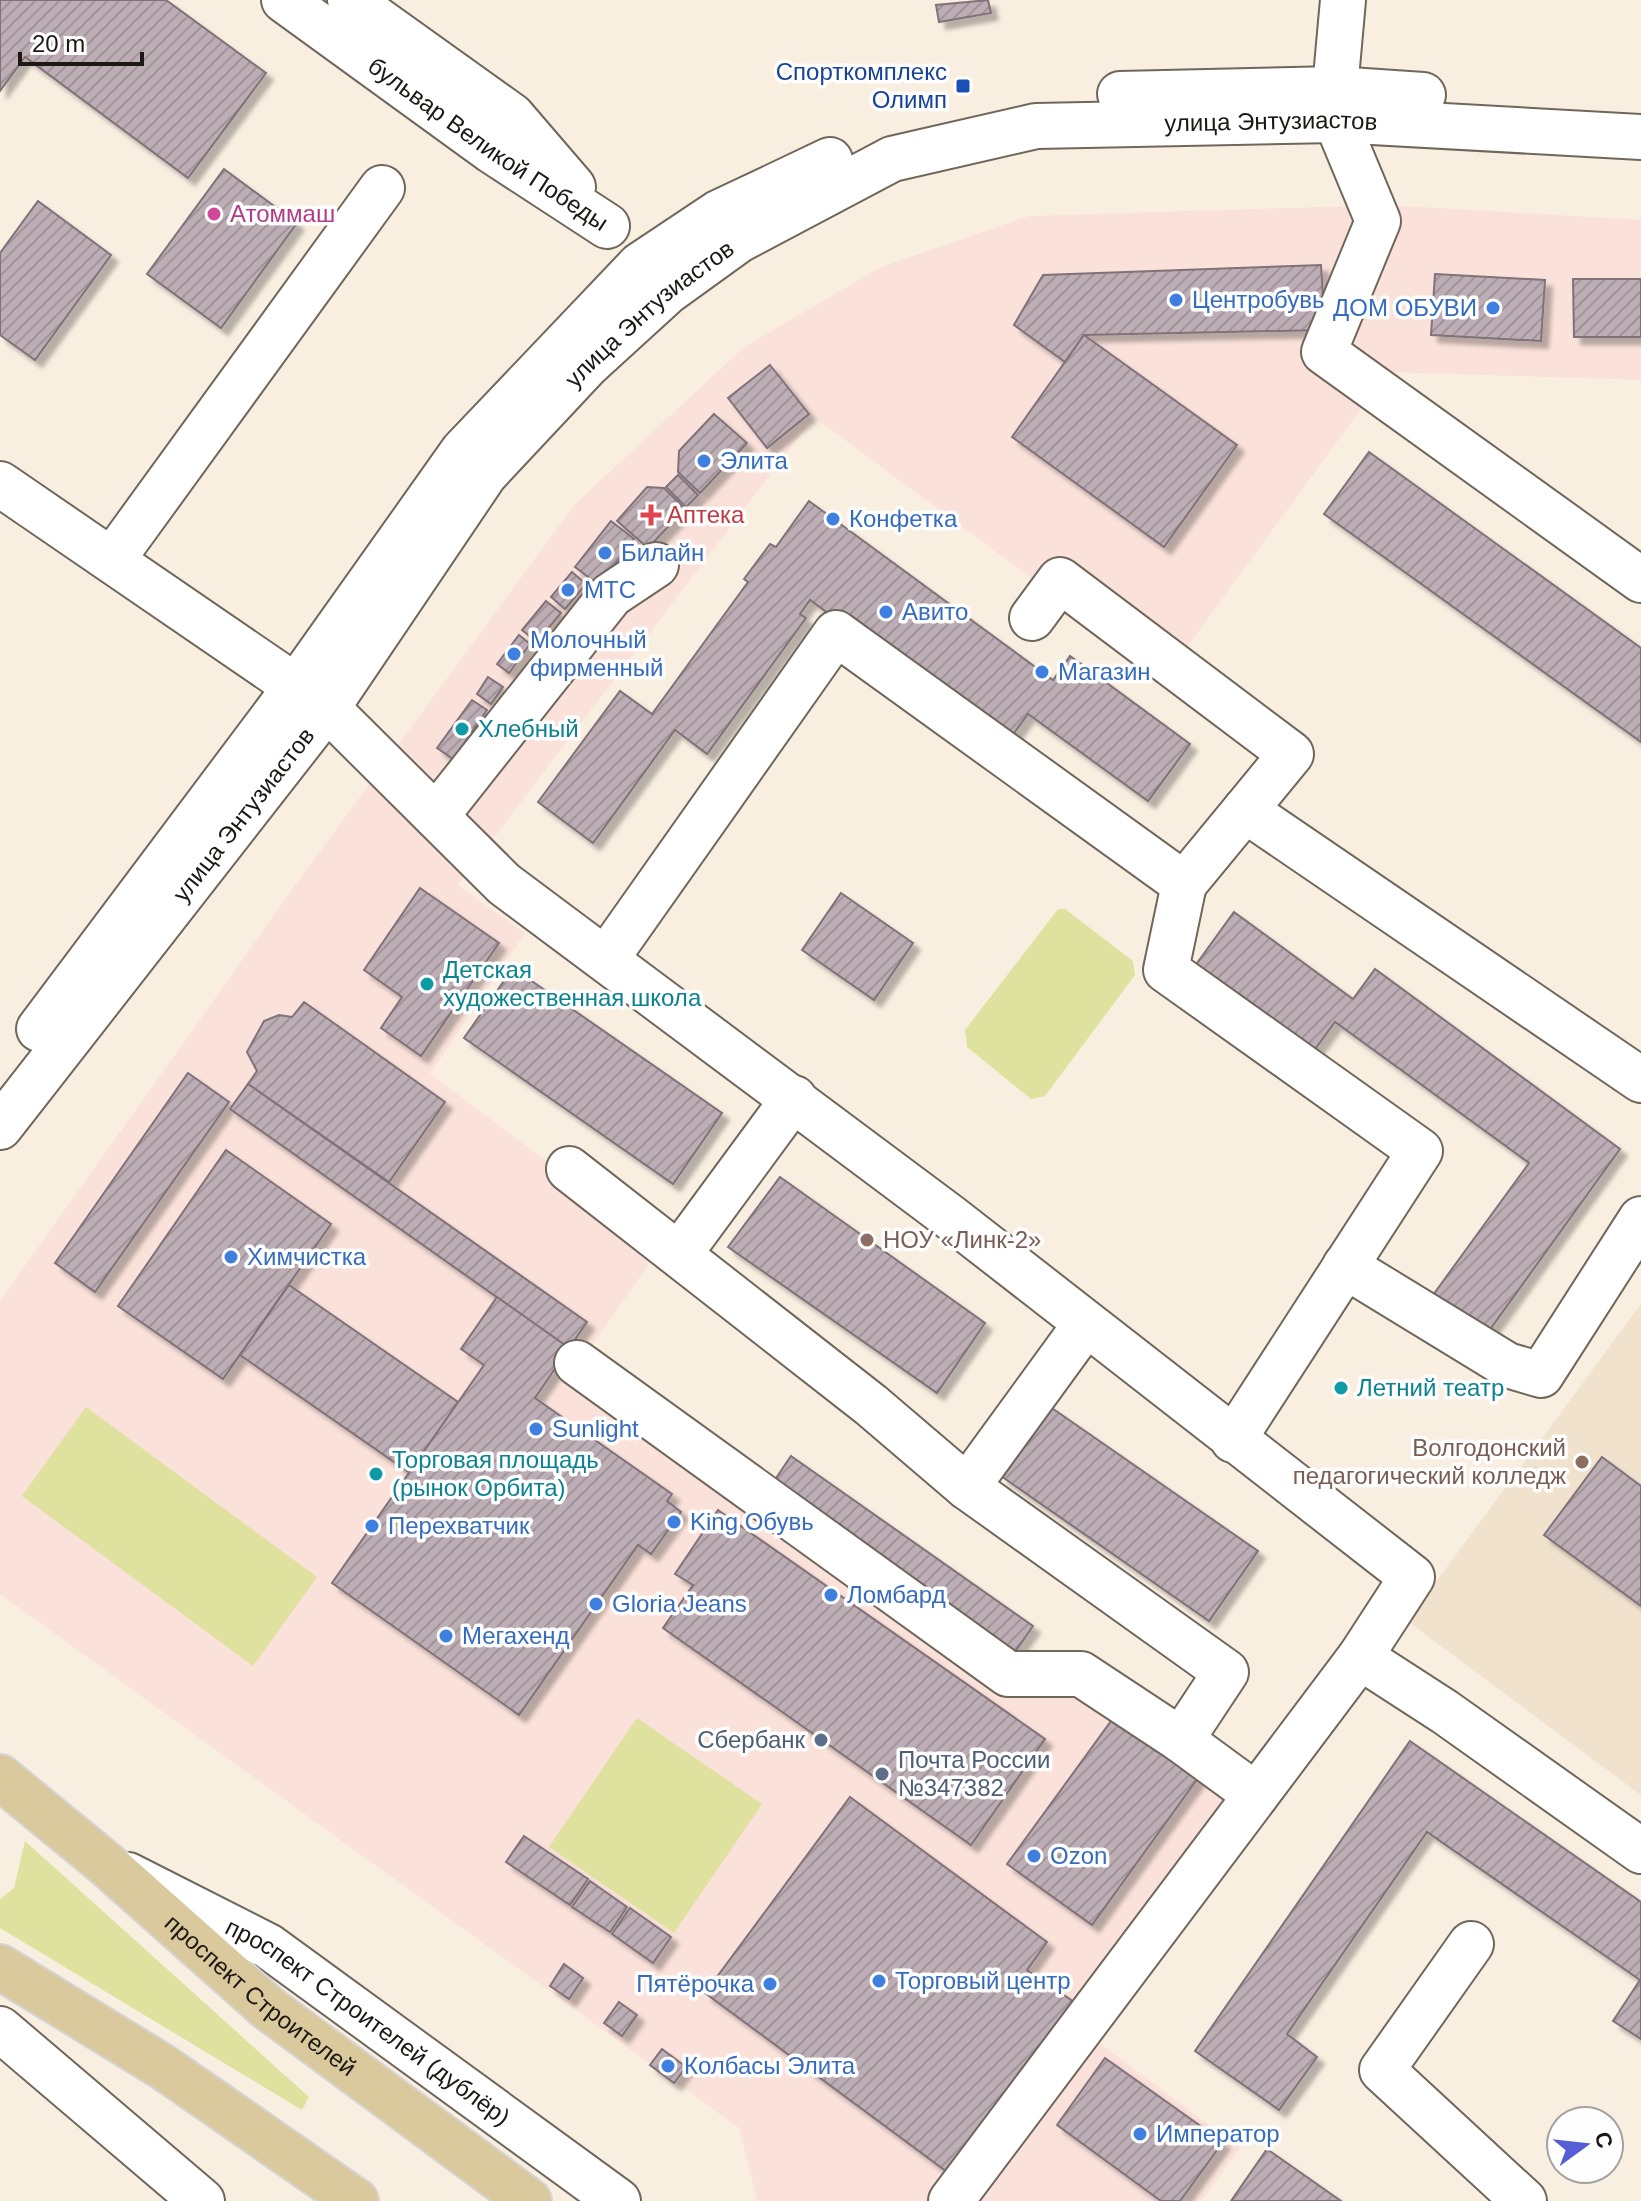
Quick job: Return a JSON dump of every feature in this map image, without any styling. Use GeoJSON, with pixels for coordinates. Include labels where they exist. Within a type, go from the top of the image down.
{"type":"FeatureCollection","features":[{"type":"Feature","properties":{"kind":"main road","name":"проспект Строителей"},"geometry":{"type":"LineString","coordinates":[[0,1777],[106,1864],[268,2008],[529,2201]]}},
{"type":"Feature","properties":{"kind":"main road"},"geometry":{"type":"LineString","coordinates":[[0,1967],[163,2067],[356,2201]]}},
{"type":"Feature","properties":{"kind":"street","name":"бульвар Великой Победы"},"geometry":{"type":"LineString","coordinates":[[284,0],[492,151],[607,226],[512,116],[350,0]]}},
{"type":"Feature","properties":{"kind":"street"},"geometry":{"type":"LineString","coordinates":[[1343,0],[1336,104],[1378,221],[1324,352],[1641,580]]}},
{"type":"Feature","properties":{"kind":"street"},"geometry":{"type":"LineString","coordinates":[[1336,104],[1641,109]]}},
{"type":"Feature","properties":{"kind":"street","name":"улица Энтузиастов"},"geometry":{"type":"LineString","coordinates":[[0,1127],[312,696],[485,474],[610,344],[667,292],[739,240],[892,159],[1036,126],[1336,104],[1641,137]]}},
{"type":"Feature","properties":{"kind":"street"},"geometry":{"type":"LineString","coordinates":[[112,560],[382,188]]}},
{"type":"Feature","properties":{"kind":"street"},"geometry":{"type":"LineString","coordinates":[[0,484],[312,696],[504,884],[794,1098],[1412,1577],[1360,1657],[951,2201]]}},
{"type":"Feature","properties":{"kind":"street"},"geometry":{"type":"LineString","coordinates":[[436,816],[611,595],[656,565]]}},
{"type":"Feature","properties":{"kind":"street"},"geometry":{"type":"LineString","coordinates":[[1032,618],[1060,580],[1291,754],[1184,884],[1166,970],[1420,1151],[1233,1440]]}},
{"type":"Feature","properties":{"kind":"street"},"geometry":{"type":"LineString","coordinates":[[606,959],[836,633],[1184,884]]}},
{"type":"Feature","properties":{"kind":"street"},"geometry":{"type":"LineString","coordinates":[[0,1081],[312,696]]}},
{"type":"Feature","properties":{"kind":"street"},"geometry":{"type":"LineString","coordinates":[[1245,810],[1641,1080]]}},
{"type":"Feature","properties":{"kind":"street"},"geometry":{"type":"LineString","coordinates":[[680,1253],[794,1098]]}},
{"type":"Feature","properties":{"kind":"street"},"geometry":{"type":"LineString","coordinates":[[569,1169],[871,1405],[967,1487],[1226,1672],[1181,1740]]}},
{"type":"Feature","properties":{"kind":"street"},"geometry":{"type":"LineString","coordinates":[[1345,1266],[1507,1365],[1541,1375],[1641,1219]]}},
{"type":"Feature","properties":{"kind":"street"},"geometry":{"type":"LineString","coordinates":[[967,1487],[1085,1325]]}},
{"type":"Feature","properties":{"kind":"street"},"geometry":{"type":"LineString","coordinates":[[577,1363],[1008,1674],[1081,1674],[1181,1740],[1256,1795]]}},
{"type":"Feature","properties":{"kind":"street"},"geometry":{"type":"LineString","coordinates":[[1360,1657],[1445,1712],[1641,1851]]}},
{"type":"Feature","properties":{"kind":"street","name":"проспект Строителей (дублёр)"},"geometry":{"type":"LineString","coordinates":[[106,1864],[268,1946],[618,2201]]}},
{"type":"Feature","properties":{"kind":"street"},"geometry":{"type":"LineString","coordinates":[[1471,1944],[1382,2070],[1524,2201]]}},
{"type":"Feature","properties":{"kind":"street"},"geometry":{"type":"LineString","coordinates":[[0,2029],[202,2201]]}},
{"type":"Feature","properties":{"kind":"shaded area","name":"Торговая площадь (рынок Орбита)"},"geometry":{"type":"Polygon","coordinates":[[[1386,205],[1641,220],[1641,380],[1388,372],[1165,677],[814,417],[458,885],[525,933],[430,1074],[661,1247],[586,1354],[1010,1660],[1278,1800],[1094,2039],[1240,2148],[1202,2201],[757,2201],[739,2128],[0,1594],[0,1301],[299,880],[575,504],[744,347],[881,267],[1029,216],[1386,205]]]}},
{"type":"Feature","properties":{"kind":"shaded area","name":"Волгодонский педагогический колледж"},"geometry":{"type":"Polygon","coordinates":[[[1641,1304],[1641,1795],[1407,1621],[1641,1304]]]}},
{"type":"Feature","properties":{"kind":"green space"},"geometry":{"type":"Polygon","coordinates":[[[1058,909],[1065,909],[1133,961],[1135,975],[1045,1096],[1031,1099],[967,1047],[965,1030],[1058,909]]]}},
{"type":"Feature","properties":{"kind":"green space"},"geometry":{"type":"Polygon","coordinates":[[[86,1407],[317,1577],[253,1666],[22,1496],[86,1407]]]}},
{"type":"Feature","properties":{"kind":"green space"},"geometry":{"type":"Polygon","coordinates":[[[637,1718],[762,1804],[674,1933],[549,1847],[637,1718]]]}},
{"type":"Feature","properties":{"kind":"green space"},"geometry":{"type":"Polygon","coordinates":[[[25,1841],[309,2097],[302,2110],[0,1928],[0,1899],[14,1888],[25,1841]]]}},
{"type":"Feature","properties":{"kind":"building"},"geometry":{"type":"Polygon","coordinates":[[[0,0],[166,0],[266,73],[188,178],[25,57],[0,91],[0,0]]]}},
{"type":"Feature","properties":{"kind":"building"},"geometry":{"type":"Polygon","coordinates":[[[988,0],[991,13],[939,22],[936,5],[988,0]]]}},
{"type":"Feature","properties":{"kind":"building"},"geometry":{"type":"Polygon","coordinates":[[[224,169],[297,223],[221,328],[147,274],[224,169]]]}},
{"type":"Feature","properties":{"kind":"building"},"geometry":{"type":"Polygon","coordinates":[[[38,201],[111,255],[35,360],[0,335],[0,253],[38,201]]]}},
{"type":"Feature","properties":{"kind":"building","name":"Центробувь"},"geometry":{"type":"Polygon","coordinates":[[[1321,265],[1325,330],[1084,335],[1065,362],[1014,325],[1043,275],[1321,265]]]}},
{"type":"Feature","properties":{"kind":"building"},"geometry":{"type":"Polygon","coordinates":[[[1435,274],[1545,280],[1541,341],[1431,335],[1435,274]]]}},
{"type":"Feature","properties":{"kind":"building"},"geometry":{"type":"Polygon","coordinates":[[[1573,279],[1641,279],[1641,337],[1574,337],[1573,279]]]}},
{"type":"Feature","properties":{"kind":"building"},"geometry":{"type":"Polygon","coordinates":[[[1084,335],[1237,445],[1164,547],[1012,437],[1084,335]]]}},
{"type":"Feature","properties":{"kind":"building"},"geometry":{"type":"Polygon","coordinates":[[[770,365],[809,414],[767,448],[728,398],[770,365]]]}},
{"type":"Feature","properties":{"kind":"building","name":"Элита"},"geometry":{"type":"Polygon","coordinates":[[[714,414],[747,443],[700,493],[678,472],[679,451],[714,414]]]}},
{"type":"Feature","properties":{"kind":"building"},"geometry":{"type":"Polygon","coordinates":[[[1369,452],[1641,648],[1641,742],[1324,514],[1369,452]]]}},
{"type":"Feature","properties":{"kind":"building"},"geometry":{"type":"Polygon","coordinates":[[[678,475],[698,495],[686,507],[666,487],[678,475]]]}},
{"type":"Feature","properties":{"kind":"building","name":"Аптека"},"geometry":{"type":"Polygon","coordinates":[[[647,487],[664,488],[685,509],[648,548],[617,521],[647,487]]]}},
{"type":"Feature","properties":{"kind":"building"},"geometry":{"type":"Polygon","coordinates":[[[809,501],[1053,680],[1070,656],[1190,744],[1148,801],[1028,714],[1006,744],[810,600],[800,614],[806,618],[707,754],[675,730],[593,843],[538,802],[620,691],[652,714],[748,582],[744,579],[770,544],[776,547],[809,501]]]}},
{"type":"Feature","properties":{"kind":"building","name":"Билайн"},"geometry":{"type":"Polygon","coordinates":[[[611,521],[634,539],[599,585],[575,567],[611,521]]]}},
{"type":"Feature","properties":{"kind":"building","name":"МТС"},"geometry":{"type":"Polygon","coordinates":[[[572,572],[586,584],[565,609],[551,597],[572,572]]]}},
{"type":"Feature","properties":{"kind":"building"},"geometry":{"type":"Polygon","coordinates":[[[546,601],[561,613],[537,642],[522,630],[546,601]]]}},
{"type":"Feature","properties":{"kind":"building","name":"Молочный фирменный"},"geometry":{"type":"Polygon","coordinates":[[[519,635],[530,644],[509,673],[497,664],[519,635]]]}},
{"type":"Feature","properties":{"kind":"building"},"geometry":{"type":"Polygon","coordinates":[[[488,677],[503,687],[491,704],[477,694],[488,677]]]}},
{"type":"Feature","properties":{"kind":"building","name":"Хлебный"},"geometry":{"type":"Polygon","coordinates":[[[472,700],[487,710],[453,759],[437,748],[472,700]]]}},
{"type":"Feature","properties":{"kind":"building","name":"Детская художественная школа"},"geometry":{"type":"Polygon","coordinates":[[[420,888],[499,943],[421,1056],[381,1028],[402,997],[364,970],[420,888]]]}},
{"type":"Feature","properties":{"kind":"building"},"geometry":{"type":"Polygon","coordinates":[[[841,893],[913,943],[874,1000],[802,950],[841,893]]]}},
{"type":"Feature","properties":{"kind":"building"},"geometry":{"type":"Polygon","coordinates":[[[1234,912],[1353,999],[1375,969],[1620,1149],[1486,1335],[1433,1295],[1529,1163],[1335,1022],[1310,1056],[1192,970],[1234,912]]]}},
{"type":"Feature","properties":{"kind":"building"},"geometry":{"type":"Polygon","coordinates":[[[513,968],[722,1113],[673,1184],[464,1038],[513,968]]]}},
{"type":"Feature","properties":{"kind":"building"},"geometry":{"type":"Polygon","coordinates":[[[304,1002],[445,1102],[389,1182],[248,1084],[257,1071],[247,1052],[264,1021],[279,1015],[292,1017],[304,1002]]]}},
{"type":"Feature","properties":{"kind":"building"},"geometry":{"type":"Polygon","coordinates":[[[188,1073],[229,1102],[95,1292],[55,1263],[188,1073]]]}},
{"type":"Feature","properties":{"kind":"building"},"geometry":{"type":"Polygon","coordinates":[[[248,1084],[587,1322],[569,1348],[230,1109],[248,1084]]]}},
{"type":"Feature","properties":{"kind":"building","name":"Химчистка"},"geometry":{"type":"Polygon","coordinates":[[[226,1150],[331,1224],[223,1379],[118,1306],[226,1150]]]}},
{"type":"Feature","properties":{"kind":"building"},"geometry":{"type":"Polygon","coordinates":[[[780,1177],[985,1323],[937,1393],[728,1247],[780,1177]]]}},
{"type":"Feature","properties":{"kind":"building"},"geometry":{"type":"Polygon","coordinates":[[[289,1285],[458,1402],[410,1473],[240,1355],[289,1285]]]}},
{"type":"Feature","properties":{"kind":"building"},"geometry":{"type":"Polygon","coordinates":[[[497,1297],[569,1348],[535,1398],[672,1494],[667,1501],[681,1512],[651,1554],[638,1545],[519,1715],[332,1583],[484,1365],[461,1349],[497,1297]]]}},
{"type":"Feature","properties":{"kind":"building"},"geometry":{"type":"Polygon","coordinates":[[[1049,1406],[1258,1551],[1209,1621],[1001,1476],[1049,1406]]]}},
{"type":"Feature","properties":{"kind":"building"},"geometry":{"type":"Polygon","coordinates":[[[791,1456],[1033,1626],[1012,1656],[770,1487],[791,1456]]]}},
{"type":"Feature","properties":{"kind":"building"},"geometry":{"type":"Polygon","coordinates":[[[1602,1457],[1641,1486],[1641,1606],[1544,1535],[1602,1457]]]}},
{"type":"Feature","properties":{"kind":"building"},"geometry":{"type":"Polygon","coordinates":[[[718,1510],[1045,1739],[971,1845],[663,1628],[693,1585],[675,1574],[718,1510]]]}},
{"type":"Feature","properties":{"kind":"building"},"geometry":{"type":"Polygon","coordinates":[[[1114,1717],[1198,1778],[1092,1925],[1007,1864],[1114,1717]]]}},
{"type":"Feature","properties":{"kind":"building"},"geometry":{"type":"Polygon","coordinates":[[[1410,1741],[1641,1902],[1641,2039],[1613,2021],[1640,1980],[1427,1832],[1287,2034],[1317,2057],[1279,2110],[1195,2051],[1410,1741]]]}},
{"type":"Feature","properties":{"kind":"building","name":"Торговый центр"},"geometry":{"type":"Polygon","coordinates":[[[850,1797],[1047,1942],[1027,1970],[1080,2006],[954,2177],[705,1993],[850,1797]]]}},
{"type":"Feature","properties":{"kind":"building"},"geometry":{"type":"Polygon","coordinates":[[[524,1836],[588,1879],[570,1905],[506,1862],[524,1836]]]}},
{"type":"Feature","properties":{"kind":"building"},"geometry":{"type":"Polygon","coordinates":[[[590,1881],[627,1907],[610,1932],[572,1907],[590,1881]]]}},
{"type":"Feature","properties":{"kind":"building"},"geometry":{"type":"Polygon","coordinates":[[[630,1908],[671,1937],[653,1963],[612,1934],[630,1908]]]}},
{"type":"Feature","properties":{"kind":"building"},"geometry":{"type":"Polygon","coordinates":[[[564,1964],[583,1978],[569,1999],[550,1986],[564,1964]]]}},
{"type":"Feature","properties":{"kind":"building"},"geometry":{"type":"Polygon","coordinates":[[[619,2002],[637,2015],[622,2036],[604,2023],[619,2002]]]}},
{"type":"Feature","properties":{"kind":"building","name":"Колбасы Элита"},"geometry":{"type":"Polygon","coordinates":[[[662,2049],[686,2067],[674,2083],[650,2065],[662,2049]]]}},
{"type":"Feature","properties":{"kind":"building","name":"Император"},"geometry":{"type":"Polygon","coordinates":[[[1105,2058],[1223,2142],[1180,2201],[1161,2201],[1057,2125],[1105,2058]]]}},
{"type":"Feature","properties":{"kind":"building"},"geometry":{"type":"Polygon","coordinates":[[[1267,2149],[1341,2201],[1231,2201],[1267,2149]]]}},
{"type":"Feature","properties":{"kind":"place","name":"Спорткомплекс Олимп"},"geometry":{"type":"Point","coordinates":[963,86]}},
{"type":"Feature","properties":{"kind":"place","name":"Атоммаш"},"geometry":{"type":"Point","coordinates":[214,214]}},
{"type":"Feature","properties":{"kind":"place","name":"Центробувь"},"geometry":{"type":"Point","coordinates":[1176,300]}},
{"type":"Feature","properties":{"kind":"place","name":"ДОМ ОБУВИ"},"geometry":{"type":"Point","coordinates":[1493,308]}},
{"type":"Feature","properties":{"kind":"place","name":"Элита"},"geometry":{"type":"Point","coordinates":[704,461]}},
{"type":"Feature","properties":{"kind":"place","name":"Аптека"},"geometry":{"type":"Point","coordinates":[651,515]}},
{"type":"Feature","properties":{"kind":"place","name":"Конфетка"},"geometry":{"type":"Point","coordinates":[833,519]}},
{"type":"Feature","properties":{"kind":"place","name":"Билайн"},"geometry":{"type":"Point","coordinates":[605,553]}},
{"type":"Feature","properties":{"kind":"place","name":"МТС"},"geometry":{"type":"Point","coordinates":[568,590]}},
{"type":"Feature","properties":{"kind":"place","name":"Авито"},"geometry":{"type":"Point","coordinates":[886,612]}},
{"type":"Feature","properties":{"kind":"place","name":"Молочный фирменный"},"geometry":{"type":"Point","coordinates":[514,654]}},
{"type":"Feature","properties":{"kind":"place","name":"Магазин"},"geometry":{"type":"Point","coordinates":[1042,672]}},
{"type":"Feature","properties":{"kind":"place","name":"Хлебный"},"geometry":{"type":"Point","coordinates":[462,729]}},
{"type":"Feature","properties":{"kind":"place","name":"Детская художественная школа"},"geometry":{"type":"Point","coordinates":[427,984]}},
{"type":"Feature","properties":{"kind":"place","name":"НОУ «Линк-2»"},"geometry":{"type":"Point","coordinates":[867,1240]}},
{"type":"Feature","properties":{"kind":"place","name":"Химчистка"},"geometry":{"type":"Point","coordinates":[231,1257]}},
{"type":"Feature","properties":{"kind":"place","name":"Летний театр"},"geometry":{"type":"Point","coordinates":[1341,1388]}},
{"type":"Feature","properties":{"kind":"place","name":"Sunlight"},"geometry":{"type":"Point","coordinates":[536,1429]}},
{"type":"Feature","properties":{"kind":"place","name":"Волгодонский педагогический колледж"},"geometry":{"type":"Point","coordinates":[1582,1462]}},
{"type":"Feature","properties":{"kind":"place","name":"Торговая площадь (рынок Орбита)"},"geometry":{"type":"Point","coordinates":[376,1474]}},
{"type":"Feature","properties":{"kind":"place","name":"King Обувь"},"geometry":{"type":"Point","coordinates":[674,1522]}},
{"type":"Feature","properties":{"kind":"place","name":"Перехватчик"},"geometry":{"type":"Point","coordinates":[372,1526]}},
{"type":"Feature","properties":{"kind":"place","name":"Ломбард"},"geometry":{"type":"Point","coordinates":[831,1595]}},
{"type":"Feature","properties":{"kind":"place","name":"Gloria Jeans"},"geometry":{"type":"Point","coordinates":[596,1604]}},
{"type":"Feature","properties":{"kind":"place","name":"Мегахенд"},"geometry":{"type":"Point","coordinates":[446,1636]}},
{"type":"Feature","properties":{"kind":"place","name":"Сбербанк"},"geometry":{"type":"Point","coordinates":[821,1740]}},
{"type":"Feature","properties":{"kind":"place","name":"Почта России №347382"},"geometry":{"type":"Point","coordinates":[882,1774]}},
{"type":"Feature","properties":{"kind":"place","name":"Ozon"},"geometry":{"type":"Point","coordinates":[1034,1856]}},
{"type":"Feature","properties":{"kind":"place","name":"Торговый центр"},"geometry":{"type":"Point","coordinates":[879,1981]}},
{"type":"Feature","properties":{"kind":"place","name":"Пятёрочка"},"geometry":{"type":"Point","coordinates":[770,1984]}},
{"type":"Feature","properties":{"kind":"place","name":"Колбасы Элита"},"geometry":{"type":"Point","coordinates":[668,2066]}},
{"type":"Feature","properties":{"kind":"place","name":"Император"},"geometry":{"type":"Point","coordinates":[1140,2134]}}]}
